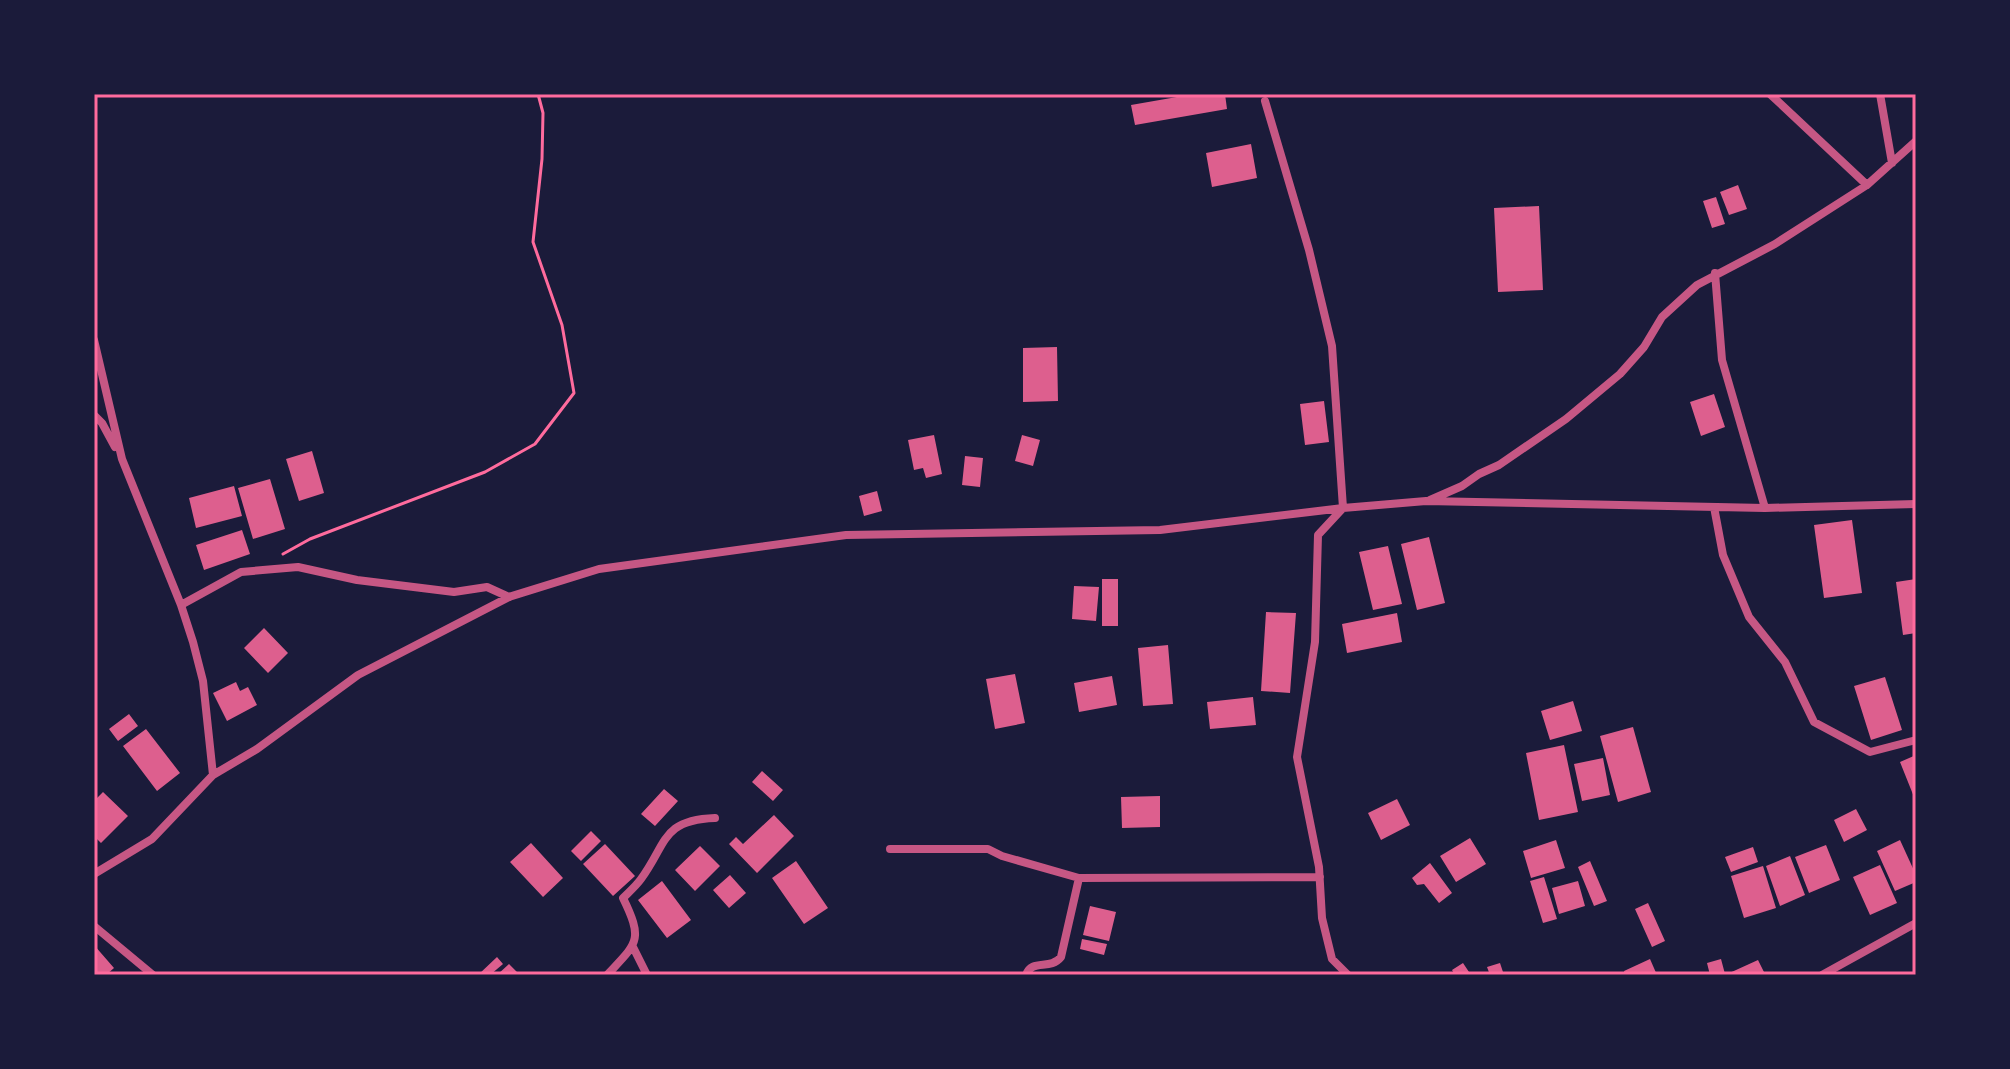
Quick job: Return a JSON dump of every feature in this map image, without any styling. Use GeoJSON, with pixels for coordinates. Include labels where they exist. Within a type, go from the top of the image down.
{"type":"FeatureCollection","features":[{"type":"Feature","properties":{"kind":"street"},"geometry":{"type":"LineString","coordinates":[[1770,94],[1867,185]]}},
{"type":"Feature","properties":{"kind":"street"},"geometry":{"type":"LineString","coordinates":[[1880,94],[1892,163]]}},
{"type":"Feature","properties":{"kind":"street"},"geometry":{"type":"LineString","coordinates":[[1265,101],[1309,250],[1332,346],[1343,508],[1318,535],[1315,642],[1297,757],[1320,877],[1322,918],[1332,959],[1348,975]]}},
{"type":"Feature","properties":{"kind":"street"},"geometry":{"type":"LineString","coordinates":[[1426,501],[1462,486],[1499,465],[1566,419],[1620,374],[1644,347],[1662,317],[1697,285],[1775,244],[1867,185],[1916,141]]}},
{"type":"Feature","properties":{"kind":"street"},"geometry":{"type":"LineString","coordinates":[[1715,273],[1722,360],[1765,508]]}},
{"type":"Feature","properties":{"kind":"street"},"geometry":{"type":"LineString","coordinates":[[94,340],[122,459]]}},
{"type":"Feature","properties":{"kind":"street"},"geometry":{"type":"LineString","coordinates":[[94,415],[102,423],[122,459],[181,605],[203,681],[213,775]]}},
{"type":"Feature","properties":{"kind":"street"},"geometry":{"type":"LineString","coordinates":[[94,874],[164,829],[213,775],[257,749],[358,675],[509,597],[599,569],[846,535],[1160,530],[1426,501],[1765,508],[1916,504]]}},
{"type":"Feature","properties":{"kind":"street"},"geometry":{"type":"LineString","coordinates":[[1714,507],[1723,555],[1749,617],[1785,662],[1814,722],[1870,752],[1916,740]]}},
{"type":"Feature","properties":{"kind":"street"},"geometry":{"type":"LineString","coordinates":[[181,605],[241,572],[298,567],[357,580],[454,592],[487,587],[509,597]]}},
{"type":"Feature","properties":{"kind":"street"},"geometry":{"type":"LineString","coordinates":[[607,975],[633,947],[637,930],[623,898],[641,880],[665,836],[681,824],[701,818],[715,818]]}},
{"type":"Feature","properties":{"kind":"street"},"geometry":{"type":"LineString","coordinates":[[890,849],[988,849],[1002,856],[1079,878],[1320,877]]}},
{"type":"Feature","properties":{"kind":"street"},"geometry":{"type":"LineString","coordinates":[[1026,975],[1028,968],[1034,965],[1050,966],[1061,957],[1079,878]]}},
{"type":"Feature","properties":{"kind":"street"},"geometry":{"type":"LineString","coordinates":[[1822,975],[1916,923]]}},
{"type":"Feature","properties":{"kind":"street"},"geometry":{"type":"LineString","coordinates":[[94,926],[153,975]]}},
{"type":"Feature","properties":{"kind":"street"},"geometry":{"type":"LineString","coordinates":[[633,947],[647,975]]}},
{"type":"Feature","properties":{"kind":"path"},"geometry":{"type":"LineString","coordinates":[[271,570],[285,552],[310,539],[485,472],[535,444],[574,393],[562,325],[533,242],[542,159],[543,113],[538,94]]}},
{"type":"Feature","properties":{"kind":"building"},"geometry":{"type":"Polygon","coordinates":[[[1194,94],[1225,94],[1227,109],[1135,125],[1131,105],[1194,94]]]}},
{"type":"Feature","properties":{"kind":"building"},"geometry":{"type":"Polygon","coordinates":[[[1251,144],[1257,178],[1212,187],[1206,153],[1251,144]]]}},
{"type":"Feature","properties":{"kind":"building"},"geometry":{"type":"Polygon","coordinates":[[[1738,185],[1747,209],[1729,215],[1720,192],[1738,185]]]}},
{"type":"Feature","properties":{"kind":"building"},"geometry":{"type":"Polygon","coordinates":[[[1716,197],[1725,224],[1712,228],[1703,201],[1716,197]]]}},
{"type":"Feature","properties":{"kind":"building"},"geometry":{"type":"Polygon","coordinates":[[[1539,206],[1543,290],[1498,292],[1494,208],[1539,206]]]}},
{"type":"Feature","properties":{"kind":"building"},"geometry":{"type":"Polygon","coordinates":[[[1057,347],[1058,401],[1023,402],[1023,348],[1057,347]]]}},
{"type":"Feature","properties":{"kind":"building"},"geometry":{"type":"Polygon","coordinates":[[[1714,394],[1725,427],[1701,436],[1690,402],[1714,394]]]}},
{"type":"Feature","properties":{"kind":"building"},"geometry":{"type":"Polygon","coordinates":[[[1324,401],[1329,442],[1305,445],[1300,404],[1324,401]]]}},
{"type":"Feature","properties":{"kind":"building"},"geometry":{"type":"Polygon","coordinates":[[[934,435],[942,474],[926,478],[923,468],[914,470],[908,440],[934,435]]]}},
{"type":"Feature","properties":{"kind":"building"},"geometry":{"type":"Polygon","coordinates":[[[1022,435],[1040,440],[1033,466],[1015,461],[1022,435]]]}},
{"type":"Feature","properties":{"kind":"building"},"geometry":{"type":"Polygon","coordinates":[[[312,451],[324,493],[299,501],[286,459],[312,451]]]}},
{"type":"Feature","properties":{"kind":"building"},"geometry":{"type":"Polygon","coordinates":[[[965,456],[983,458],[980,487],[962,485],[965,456]]]}},
{"type":"Feature","properties":{"kind":"building"},"geometry":{"type":"Polygon","coordinates":[[[270,479],[285,529],[253,539],[238,488],[270,479]]]}},
{"type":"Feature","properties":{"kind":"building"},"geometry":{"type":"Polygon","coordinates":[[[234,486],[242,516],[196,528],[189,498],[234,486]]]}},
{"type":"Feature","properties":{"kind":"building"},"geometry":{"type":"Polygon","coordinates":[[[877,491],[882,511],[864,516],[859,496],[877,491]]]}},
{"type":"Feature","properties":{"kind":"building"},"geometry":{"type":"Polygon","coordinates":[[[1852,520],[1862,593],[1824,598],[1814,525],[1852,520]]]}},
{"type":"Feature","properties":{"kind":"building"},"geometry":{"type":"Polygon","coordinates":[[[242,530],[250,554],[204,570],[196,545],[242,530]]]}},
{"type":"Feature","properties":{"kind":"building"},"geometry":{"type":"Polygon","coordinates":[[[1429,537],[1445,603],[1417,610],[1401,544],[1429,537]]]}},
{"type":"Feature","properties":{"kind":"building"},"geometry":{"type":"Polygon","coordinates":[[[1388,546],[1402,604],[1373,610],[1359,552],[1388,546]]]}},
{"type":"Feature","properties":{"kind":"building"},"geometry":{"type":"Polygon","coordinates":[[[1102,579],[1118,579],[1118,626],[1102,626],[1102,579]]]}},
{"type":"Feature","properties":{"kind":"building"},"geometry":{"type":"Polygon","coordinates":[[[1916,579],[1916,633],[1903,635],[1896,582],[1916,579]]]}},
{"type":"Feature","properties":{"kind":"building"},"geometry":{"type":"Polygon","coordinates":[[[1074,586],[1099,587],[1096,621],[1072,619],[1074,586]]]}},
{"type":"Feature","properties":{"kind":"building"},"geometry":{"type":"Polygon","coordinates":[[[1266,612],[1296,613],[1290,693],[1261,691],[1266,612]]]}},
{"type":"Feature","properties":{"kind":"building"},"geometry":{"type":"Polygon","coordinates":[[[1397,613],[1402,642],[1347,653],[1342,624],[1397,613]]]}},
{"type":"Feature","properties":{"kind":"building"},"geometry":{"type":"Polygon","coordinates":[[[264,628],[288,653],[268,673],[244,648],[264,628]]]}},
{"type":"Feature","properties":{"kind":"building"},"geometry":{"type":"Polygon","coordinates":[[[1168,645],[1173,704],[1143,706],[1138,648],[1168,645]]]}},
{"type":"Feature","properties":{"kind":"building"},"geometry":{"type":"Polygon","coordinates":[[[1015,674],[1025,723],[995,729],[986,679],[1015,674]]]}},
{"type":"Feature","properties":{"kind":"building"},"geometry":{"type":"Polygon","coordinates":[[[1112,676],[1117,705],[1079,712],[1074,683],[1112,676]]]}},
{"type":"Feature","properties":{"kind":"building"},"geometry":{"type":"Polygon","coordinates":[[[1885,677],[1902,730],[1871,740],[1854,686],[1885,677]]]}},
{"type":"Feature","properties":{"kind":"building"},"geometry":{"type":"Polygon","coordinates":[[[236,682],[240,691],[248,687],[257,705],[227,721],[213,693],[236,682]]]}},
{"type":"Feature","properties":{"kind":"building"},"geometry":{"type":"Polygon","coordinates":[[[1253,697],[1256,725],[1210,729],[1207,702],[1253,697]]]}},
{"type":"Feature","properties":{"kind":"building"},"geometry":{"type":"Polygon","coordinates":[[[1573,701],[1582,731],[1550,740],[1541,711],[1573,701]]]}},
{"type":"Feature","properties":{"kind":"building"},"geometry":{"type":"Polygon","coordinates":[[[129,714],[138,726],[118,741],[109,729],[129,714]]]}},
{"type":"Feature","properties":{"kind":"building"},"geometry":{"type":"Polygon","coordinates":[[[1633,727],[1651,792],[1618,802],[1600,736],[1633,727]]]}},
{"type":"Feature","properties":{"kind":"building"},"geometry":{"type":"Polygon","coordinates":[[[146,729],[180,773],[157,791],[123,746],[146,729]]]}},
{"type":"Feature","properties":{"kind":"building"},"geometry":{"type":"Polygon","coordinates":[[[1564,745],[1578,812],[1539,820],[1526,753],[1564,745]]]}},
{"type":"Feature","properties":{"kind":"building"},"geometry":{"type":"Polygon","coordinates":[[[1916,755],[1916,802],[1900,762],[1916,755]]]}},
{"type":"Feature","properties":{"kind":"building"},"geometry":{"type":"Polygon","coordinates":[[[1603,758],[1610,795],[1582,801],[1574,764],[1603,758]]]}},
{"type":"Feature","properties":{"kind":"building"},"geometry":{"type":"Polygon","coordinates":[[[762,771],[783,790],[773,801],[752,782],[762,771]]]}},
{"type":"Feature","properties":{"kind":"building"},"geometry":{"type":"Polygon","coordinates":[[[664,789],[678,801],[655,826],[641,814],[664,789]]]}},
{"type":"Feature","properties":{"kind":"building"},"geometry":{"type":"Polygon","coordinates":[[[103,792],[128,816],[101,843],[94,836],[94,801],[103,792]]]}},
{"type":"Feature","properties":{"kind":"building"},"geometry":{"type":"Polygon","coordinates":[[[1160,796],[1160,827],[1122,828],[1121,797],[1160,796]]]}},
{"type":"Feature","properties":{"kind":"building"},"geometry":{"type":"Polygon","coordinates":[[[1397,799],[1410,825],[1381,840],[1368,813],[1397,799]]]}},
{"type":"Feature","properties":{"kind":"building"},"geometry":{"type":"Polygon","coordinates":[[[1856,809],[1867,830],[1844,842],[1834,820],[1856,809]]]}},
{"type":"Feature","properties":{"kind":"building"},"geometry":{"type":"Polygon","coordinates":[[[774,815],[794,836],[757,873],[729,844],[736,837],[743,844],[774,815]]]}},
{"type":"Feature","properties":{"kind":"building"},"geometry":{"type":"Polygon","coordinates":[[[591,831],[601,841],[581,861],[571,851],[591,831]]]}},
{"type":"Feature","properties":{"kind":"building"},"geometry":{"type":"Polygon","coordinates":[[[1470,838],[1486,864],[1456,882],[1440,856],[1470,838]]]}},
{"type":"Feature","properties":{"kind":"building"},"geometry":{"type":"Polygon","coordinates":[[[1556,840],[1565,868],[1531,878],[1523,851],[1556,840]]]}},
{"type":"Feature","properties":{"kind":"building"},"geometry":{"type":"Polygon","coordinates":[[[1900,840],[1916,875],[1916,882],[1895,891],[1877,851],[1900,840]]]}},
{"type":"Feature","properties":{"kind":"building"},"geometry":{"type":"Polygon","coordinates":[[[531,843],[563,878],[543,897],[510,862],[531,843]]]}},
{"type":"Feature","properties":{"kind":"building"},"geometry":{"type":"Polygon","coordinates":[[[605,844],[635,876],[613,896],[583,864],[605,844]]]}},
{"type":"Feature","properties":{"kind":"building"},"geometry":{"type":"Polygon","coordinates":[[[1826,845],[1840,880],[1809,893],[1795,857],[1826,845]]]}},
{"type":"Feature","properties":{"kind":"building"},"geometry":{"type":"Polygon","coordinates":[[[700,846],[720,866],[695,891],[675,870],[700,846]]]}},
{"type":"Feature","properties":{"kind":"building"},"geometry":{"type":"Polygon","coordinates":[[[1753,847],[1758,862],[1731,872],[1725,857],[1753,847]]]}},
{"type":"Feature","properties":{"kind":"building"},"geometry":{"type":"Polygon","coordinates":[[[1790,856],[1805,895],[1780,906],[1766,866],[1790,856]]]}},
{"type":"Feature","properties":{"kind":"building"},"geometry":{"type":"Polygon","coordinates":[[[796,861],[828,908],[804,924],[772,878],[796,861]]]}},
{"type":"Feature","properties":{"kind":"building"},"geometry":{"type":"Polygon","coordinates":[[[1590,861],[1607,901],[1594,906],[1578,867],[1590,861]]]}},
{"type":"Feature","properties":{"kind":"building"},"geometry":{"type":"Polygon","coordinates":[[[1430,863],[1452,893],[1439,903],[1424,884],[1417,885],[1412,878],[1430,863]]]}},
{"type":"Feature","properties":{"kind":"building"},"geometry":{"type":"Polygon","coordinates":[[[1880,865],[1897,903],[1870,915],[1853,877],[1880,865]]]}},
{"type":"Feature","properties":{"kind":"building"},"geometry":{"type":"Polygon","coordinates":[[[1763,866],[1776,908],[1744,918],[1731,876],[1763,866]]]}},
{"type":"Feature","properties":{"kind":"building"},"geometry":{"type":"Polygon","coordinates":[[[730,875],[746,893],[729,908],[713,890],[730,875]]]}},
{"type":"Feature","properties":{"kind":"building"},"geometry":{"type":"Polygon","coordinates":[[[1544,877],[1557,919],[1543,923],[1530,881],[1544,877]]]}},
{"type":"Feature","properties":{"kind":"building"},"geometry":{"type":"Polygon","coordinates":[[[662,881],[691,920],[667,938],[638,900],[662,881]]]}},
{"type":"Feature","properties":{"kind":"building"},"geometry":{"type":"Polygon","coordinates":[[[1578,881],[1585,906],[1559,914],[1552,888],[1578,881]]]}},
{"type":"Feature","properties":{"kind":"building"},"geometry":{"type":"Polygon","coordinates":[[[1648,903],[1665,941],[1652,947],[1635,909],[1648,903]]]}},
{"type":"Feature","properties":{"kind":"building"},"geometry":{"type":"Polygon","coordinates":[[[1090,906],[1116,912],[1109,941],[1083,935],[1090,906]]]}},
{"type":"Feature","properties":{"kind":"building"},"geometry":{"type":"Polygon","coordinates":[[[1082,939],[1107,944],[1104,955],[1080,949],[1082,939]]]}},
{"type":"Feature","properties":{"kind":"building"},"geometry":{"type":"Polygon","coordinates":[[[94,945],[114,968],[106,975],[94,975],[94,945]]]}},
{"type":"Feature","properties":{"kind":"building"},"geometry":{"type":"Polygon","coordinates":[[[497,957],[503,964],[490,975],[478,975],[497,957]]]}},
{"type":"Feature","properties":{"kind":"building"},"geometry":{"type":"Polygon","coordinates":[[[1650,959],[1657,975],[1625,975],[1624,971],[1650,959]]]}},
{"type":"Feature","properties":{"kind":"building"},"geometry":{"type":"Polygon","coordinates":[[[1721,959],[1725,974],[1710,975],[1707,963],[1721,959]]]}},
{"type":"Feature","properties":{"kind":"building"},"geometry":{"type":"Polygon","coordinates":[[[1758,960],[1765,974],[1725,975],[1758,960]]]}},
{"type":"Feature","properties":{"kind":"building"},"geometry":{"type":"Polygon","coordinates":[[[1463,963],[1471,975],[1455,975],[1452,970],[1463,963]]]}},
{"type":"Feature","properties":{"kind":"building"},"geometry":{"type":"Polygon","coordinates":[[[1500,963],[1504,975],[1490,975],[1487,967],[1500,963]]]}},
{"type":"Feature","properties":{"kind":"building"},"geometry":{"type":"Polygon","coordinates":[[[509,964],[520,975],[497,975],[509,964]]]}}]}
